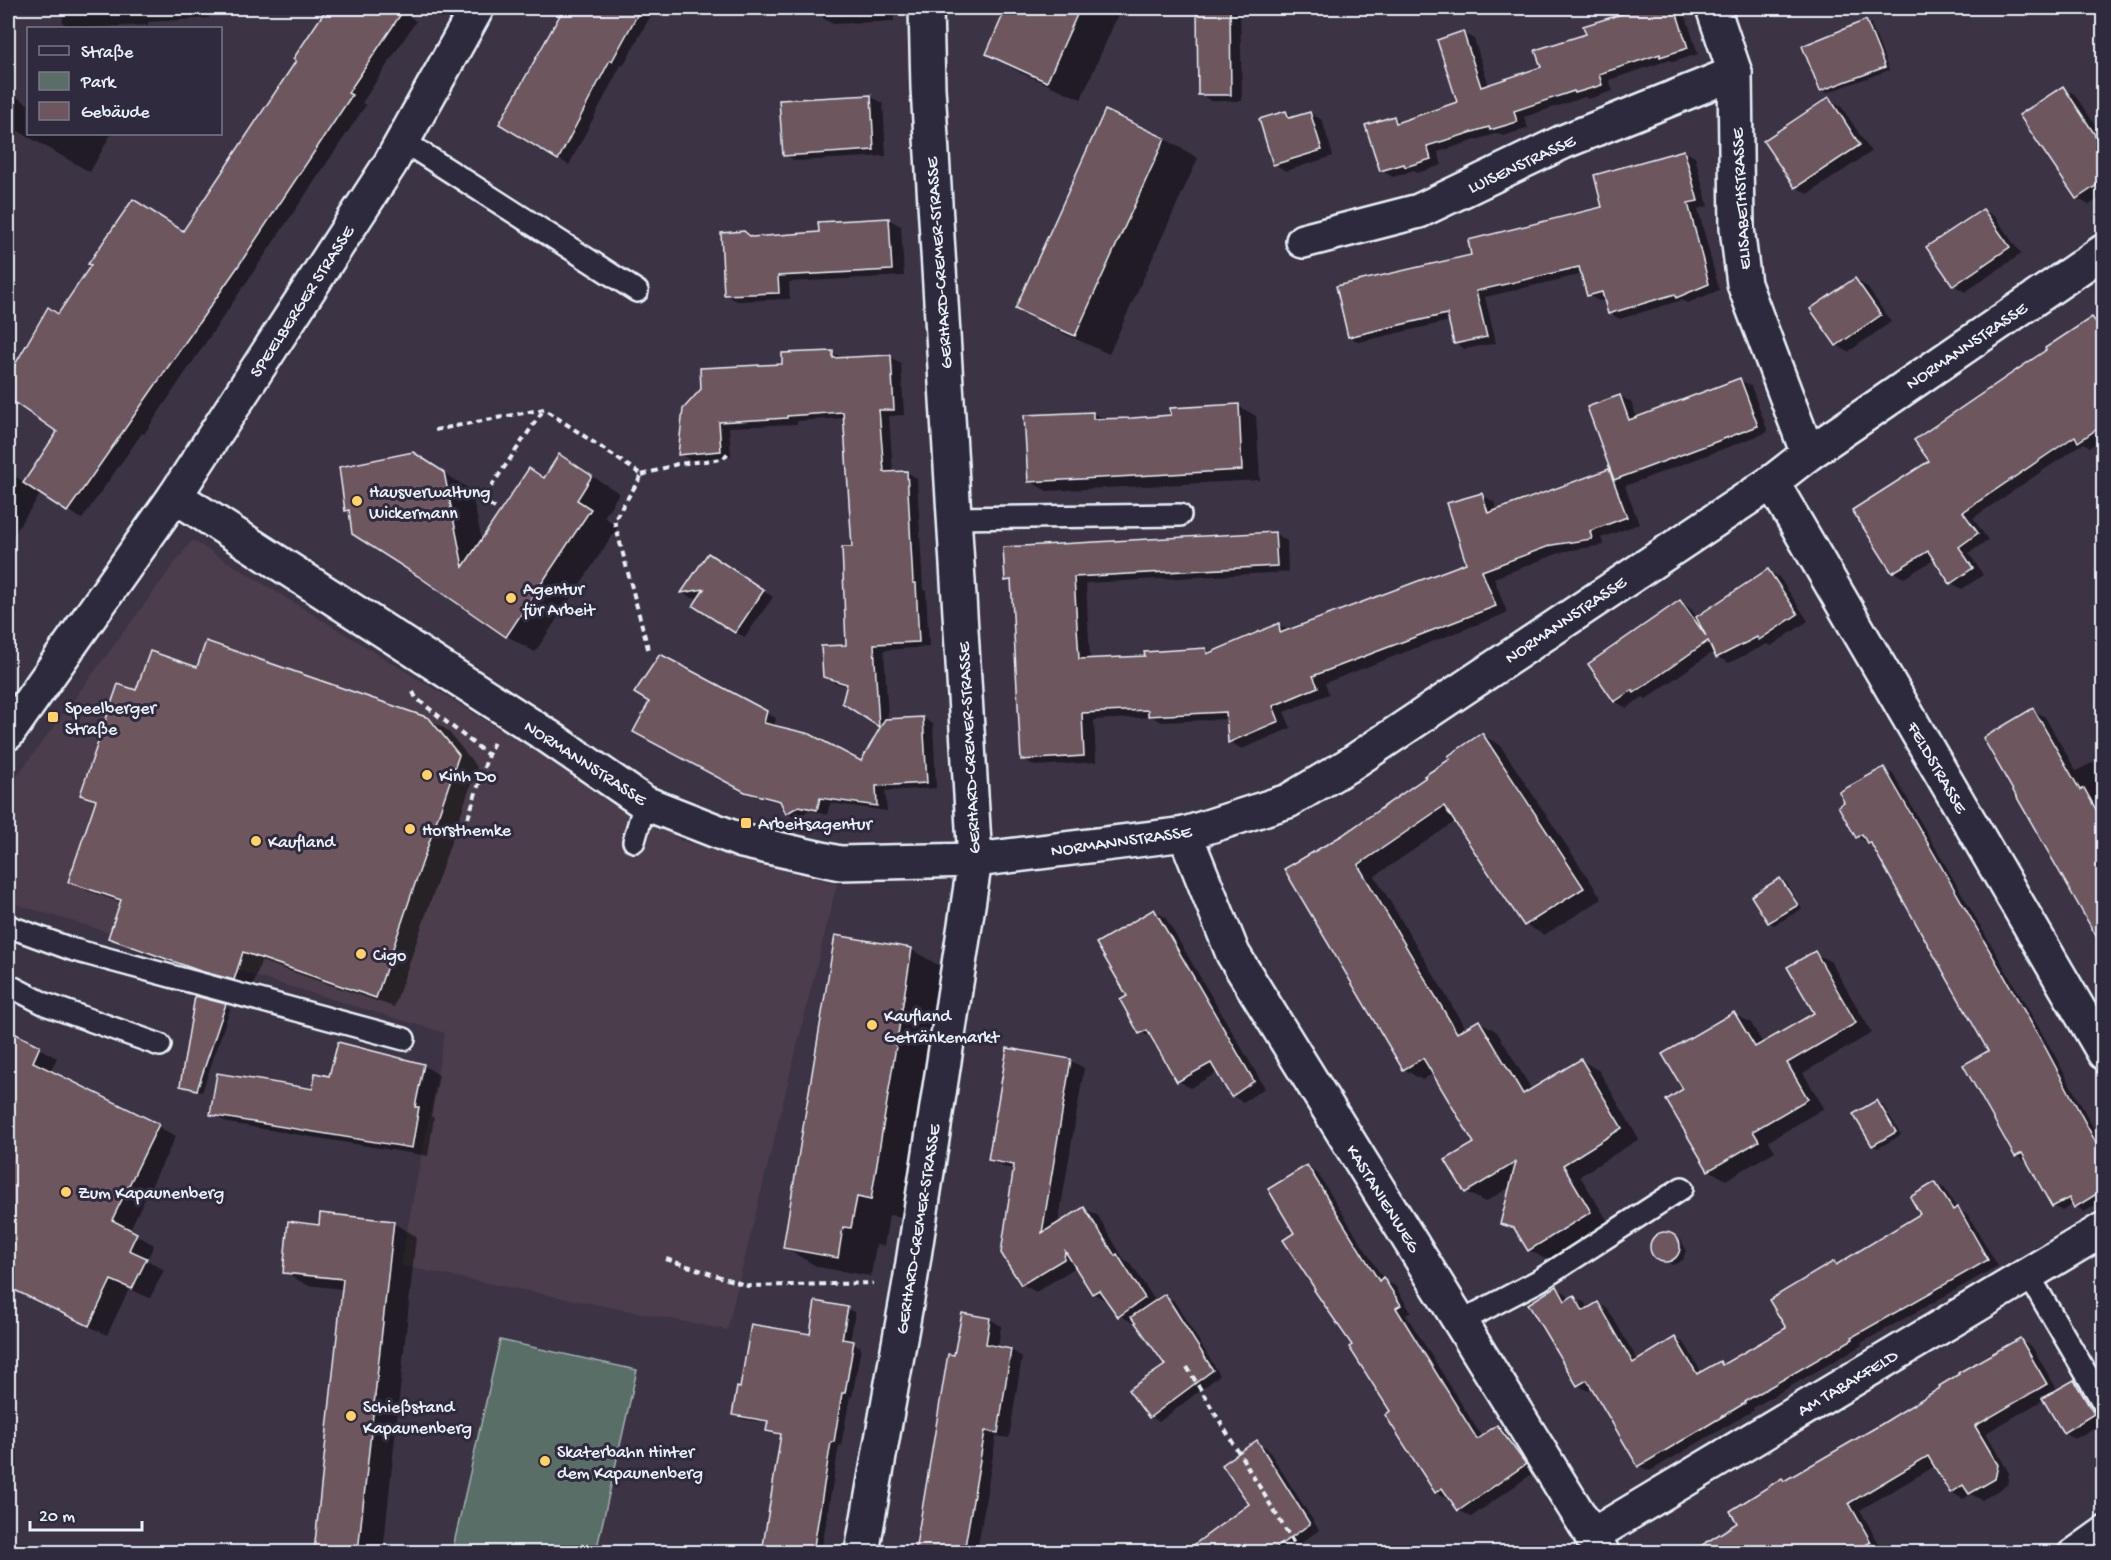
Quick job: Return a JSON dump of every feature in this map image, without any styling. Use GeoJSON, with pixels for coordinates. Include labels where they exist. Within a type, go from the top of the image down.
{"type":"FeatureCollection","features":[{"type":"Feature","properties":{"kind":"street","name":"SPEELBERGER STRASSE"},"geometry":{"type":"LineString","coordinates":[[8,733],[175,496],[390,164],[477,8]]}},
{"type":"Feature","properties":{"kind":"street","name":"GERHARD-CREMER-STRASSE"},"geometry":{"type":"LineString","coordinates":[[862,1552],[910,1282],[975,860],[928,88],[926,8]]}},
{"type":"Feature","properties":{"kind":"street","name":"ELISABETHSTRASSE"},"geometry":{"type":"LineString","coordinates":[[1713,8],[1734,73],[1737,228],[1744,284],[1808,454]]}},
{"type":"Feature","properties":{"kind":"street","name":"LUISENSTRASSE"},"geometry":{"type":"LineString","coordinates":[[1303,241],[1419,211],[1563,142],[1734,73]]}},
{"type":"Feature","properties":{"kind":"street","name":"NORMANNSTRASSE"},"geometry":{"type":"LineString","coordinates":[[175,496],[645,802],[742,841],[840,863],[975,860],[1185,834],[1288,801],[1337,772],[1772,482],[1808,454],[2103,251]]}},
{"type":"Feature","properties":{"kind":"street","name":"FELDSTRASSE"},"geometry":{"type":"LineString","coordinates":[[1772,482],[2103,1053]]}},
{"type":"Feature","properties":{"kind":"street","name":"KASTANIENWEG"},"geometry":{"type":"LineString","coordinates":[[1185,834],[1233,954],[1597,1544]]}},
{"type":"Feature","properties":{"kind":"street","name":"AM TABAKFELD"},"geometry":{"type":"LineString","coordinates":[[1597,1544],[2103,1229]]}},
{"type":"Feature","properties":{"kind":"lane"},"geometry":{"type":"LineString","coordinates":[[403,141],[637,291]]}},
{"type":"Feature","properties":{"kind":"lane"},"geometry":{"type":"LineString","coordinates":[[954,518],[1180,515]]}},
{"type":"Feature","properties":{"kind":"lane"},"geometry":{"type":"LineString","coordinates":[[634,841],[645,802]]}},
{"type":"Feature","properties":{"kind":"lane"},"geometry":{"type":"LineString","coordinates":[[8,926],[74,950],[404,1040]]}},
{"type":"Feature","properties":{"kind":"lane"},"geometry":{"type":"LineString","coordinates":[[8,985],[45,1004],[160,1045]]}},
{"type":"Feature","properties":{"kind":"lane"},"geometry":{"type":"LineString","coordinates":[[1460,1322],[1540,1280],[1682,1188]]}},
{"type":"Feature","properties":{"kind":"lane"},"geometry":{"type":"LineString","coordinates":[[2028,1274],[2103,1404]]}},
{"type":"Feature","properties":{"kind":"lane"},"geometry":{"type":"LineString","coordinates":[[2069,1552],[2103,1527]]}},
{"type":"Feature","properties":{"kind":"path"},"geometry":{"type":"LineString","coordinates":[[495,508],[482,500],[544,409]]}},
{"type":"Feature","properties":{"kind":"path"},"geometry":{"type":"LineString","coordinates":[[435,430],[544,409],[642,475]]}},
{"type":"Feature","properties":{"kind":"path"},"geometry":{"type":"LineString","coordinates":[[649,652],[614,520],[642,475],[677,464],[723,459],[730,450]]}},
{"type":"Feature","properties":{"kind":"path"},"geometry":{"type":"LineString","coordinates":[[468,818],[488,755],[509,712]]}},
{"type":"Feature","properties":{"kind":"path"},"geometry":{"type":"LineString","coordinates":[[666,1259],[748,1286],[910,1282]]}},
{"type":"Feature","properties":{"kind":"path"},"geometry":{"type":"LineString","coordinates":[[1187,1367],[1299,1552]]}},
{"type":"Feature","properties":{"kind":"shaded area"},"geometry":{"type":"Polygon","coordinates":[[[192,540],[682,841],[837,884],[727,1330],[400,1266],[445,1033],[8,902],[8,788],[192,540]]]}},
{"type":"Feature","properties":{"kind":"green space","name":"Skaterbahn Hinter dem Kapaunenberg"},"geometry":{"type":"Polygon","coordinates":[[[500,1340],[637,1370],[596,1552],[452,1552],[500,1340]]]}},
{"type":"Feature","properties":{"kind":"building"},"geometry":{"type":"Polygon","coordinates":[[[327,8],[405,8],[348,93],[352,95],[237,268],[67,512],[23,483],[57,432],[8,398],[8,377],[48,307],[58,314],[91,265],[88,264],[133,199],[183,231],[296,61],[293,59],[327,8]]]}},
{"type":"Feature","properties":{"kind":"building"},"geometry":{"type":"Polygon","coordinates":[[[564,8],[641,8],[612,61],[610,60],[558,160],[499,124],[564,8]]]}},
{"type":"Feature","properties":{"kind":"building"},"geometry":{"type":"Polygon","coordinates":[[[1006,8],[1080,8],[1047,82],[986,54],[1006,8]]]}},
{"type":"Feature","properties":{"kind":"building"},"geometry":{"type":"Polygon","coordinates":[[[1197,8],[1230,8],[1231,95],[1198,95],[1197,8]]]}},
{"type":"Feature","properties":{"kind":"building"},"geometry":{"type":"Polygon","coordinates":[[[1641,8],[1675,8],[1688,48],[1660,57],[1660,54],[1599,74],[1602,85],[1575,93],[1574,91],[1514,111],[1517,122],[1490,130],[1489,127],[1427,146],[1431,159],[1405,167],[1404,164],[1380,171],[1365,125],[1394,116],[1396,123],[1457,102],[1437,40],[1463,31],[1481,87],[1541,67],[1535,50],[1586,34],[1583,26],[1641,8]]]}},
{"type":"Feature","properties":{"kind":"building"},"geometry":{"type":"Polygon","coordinates":[[[1866,20],[1885,67],[1820,91],[1802,46],[1866,20]]]}},
{"type":"Feature","properties":{"kind":"building"},"geometry":{"type":"Polygon","coordinates":[[[2063,86],[2103,147],[2103,181],[2076,199],[2019,115],[2063,86]]]}},
{"type":"Feature","properties":{"kind":"building"},"geometry":{"type":"Polygon","coordinates":[[[871,95],[874,150],[783,156],[779,100],[871,95]]]}},
{"type":"Feature","properties":{"kind":"building"},"geometry":{"type":"Polygon","coordinates":[[[1829,97],[1860,145],[1795,188],[1763,141],[1829,97]]]}},
{"type":"Feature","properties":{"kind":"building"},"geometry":{"type":"Polygon","coordinates":[[[1105,110],[1165,138],[1075,336],[1015,309],[1105,110]]]}},
{"type":"Feature","properties":{"kind":"building"},"geometry":{"type":"Polygon","coordinates":[[[1286,111],[1289,118],[1310,112],[1322,150],[1273,165],[1259,119],[1286,111]]]}},
{"type":"Feature","properties":{"kind":"building"},"geometry":{"type":"Polygon","coordinates":[[[1684,150],[1698,201],[1688,203],[1709,284],[1676,298],[1675,294],[1608,314],[1602,292],[1587,296],[1579,267],[1476,291],[1487,337],[1454,344],[1447,314],[1348,337],[1336,286],[1471,255],[1468,240],[1602,207],[1594,175],[1684,150]]]}},
{"type":"Feature","properties":{"kind":"building"},"geometry":{"type":"Polygon","coordinates":[[[1983,209],[2010,247],[1953,286],[1926,247],[1983,209]]]}},
{"type":"Feature","properties":{"kind":"building"},"geometry":{"type":"Polygon","coordinates":[[[889,218],[892,270],[778,276],[779,293],[724,295],[721,233],[744,231],[751,237],[819,232],[818,222],[889,218]]]}},
{"type":"Feature","properties":{"kind":"building"},"geometry":{"type":"Polygon","coordinates":[[[1855,278],[1881,315],[1836,346],[1810,309],[1855,278]]]}},
{"type":"Feature","properties":{"kind":"building"},"geometry":{"type":"Polygon","coordinates":[[[2092,317],[2103,331],[2103,425],[2078,442],[2075,436],[1963,512],[1978,533],[1959,547],[1973,568],[1950,584],[1928,551],[1892,573],[1852,510],[1929,461],[1914,440],[2092,317]]]}},
{"type":"Feature","properties":{"kind":"building"},"geometry":{"type":"Polygon","coordinates":[[[833,351],[833,358],[891,355],[894,410],[879,410],[884,472],[907,471],[913,583],[916,583],[919,642],[874,644],[879,727],[842,703],[847,684],[823,677],[821,646],[846,645],[842,547],[852,547],[843,412],[719,422],[721,451],[678,455],[683,409],[701,389],[700,368],[782,364],[782,353],[833,351]]]}},
{"type":"Feature","properties":{"kind":"building"},"geometry":{"type":"Polygon","coordinates":[[[1740,378],[1758,426],[1614,480],[1587,407],[1620,395],[1629,420],[1740,378]]]}},
{"type":"Feature","properties":{"kind":"building"},"geometry":{"type":"Polygon","coordinates":[[[1239,404],[1242,470],[1028,482],[1024,415],[1093,412],[1093,419],[1132,418],[1171,415],[1170,408],[1239,404]]]}},
{"type":"Feature","properties":{"kind":"building"},"geometry":{"type":"Polygon","coordinates":[[[413,452],[444,472],[463,567],[529,468],[544,478],[559,454],[592,476],[577,500],[591,509],[506,637],[352,534],[349,510],[345,511],[339,467],[413,452]]]}},
{"type":"Feature","properties":{"kind":"building"},"geometry":{"type":"Polygon","coordinates":[[[1609,469],[1627,517],[1590,531],[1592,539],[1552,545],[1482,571],[1496,606],[1313,676],[1318,687],[1273,706],[1279,721],[1228,743],[1226,712],[1148,716],[1148,710],[1082,713],[1084,756],[1021,760],[1011,580],[1005,581],[1003,547],[1275,532],[1277,566],[1074,577],[1079,659],[1145,656],[1144,652],[1206,648],[1207,654],[1279,623],[1280,633],[1466,563],[1447,503],[1482,493],[1488,513],[1609,469]]]}},
{"type":"Feature","properties":{"kind":"building"},"geometry":{"type":"Polygon","coordinates":[[[708,553],[764,590],[735,633],[693,606],[704,589],[681,593],[708,553]]]}},
{"type":"Feature","properties":{"kind":"building"},"geometry":{"type":"Polygon","coordinates":[[[1768,569],[1798,614],[1759,640],[1757,637],[1716,658],[1708,641],[1634,693],[1632,690],[1614,702],[1588,664],[1680,600],[1706,636],[1696,617],[1768,569]]]}},
{"type":"Feature","properties":{"kind":"building","name":"Kaufland"},"geometry":{"type":"Polygon","coordinates":[[[206,641],[429,718],[459,755],[376,998],[243,952],[234,980],[200,971],[108,938],[121,900],[68,882],[96,800],[80,795],[118,684],[136,690],[150,651],[197,667],[206,641]]]}},
{"type":"Feature","properties":{"kind":"building"},"geometry":{"type":"Polygon","coordinates":[[[660,654],[767,711],[764,723],[810,734],[861,761],[885,719],[923,717],[927,783],[876,786],[877,806],[820,798],[817,810],[799,806],[786,814],[780,801],[745,792],[633,732],[649,702],[634,693],[660,654]]]}},
{"type":"Feature","properties":{"kind":"building"},"geometry":{"type":"Polygon","coordinates":[[[2033,708],[2080,790],[2084,788],[2103,822],[2103,948],[1983,738],[2033,708]]]}},
{"type":"Feature","properties":{"kind":"building"},"geometry":{"type":"Polygon","coordinates":[[[1482,733],[1584,888],[1524,926],[1444,806],[1358,865],[1457,1033],[1479,1020],[1523,1094],[1581,1059],[1622,1128],[1563,1165],[1591,1212],[1528,1251],[1514,1228],[1500,1224],[1516,1162],[1465,1193],[1445,1160],[1474,1143],[1423,1058],[1403,1070],[1284,869],[1341,836],[1426,777],[1424,776],[1450,759],[1448,756],[1482,733]]]}},
{"type":"Feature","properties":{"kind":"building"},"geometry":{"type":"Polygon","coordinates":[[[1884,767],[2045,1047],[2103,1156],[2103,1190],[2074,1208],[2069,1198],[2052,1207],[2022,1153],[2015,1157],[1963,1065],[1988,1051],[1870,842],[1867,843],[1862,834],[1856,838],[1838,806],[1844,802],[1839,792],[1884,767]]]}},
{"type":"Feature","properties":{"kind":"building"},"geometry":{"type":"Polygon","coordinates":[[[1780,878],[1798,905],[1768,923],[1751,896],[1780,878]]]}},
{"type":"Feature","properties":{"kind":"building"},"geometry":{"type":"Polygon","coordinates":[[[1154,909],[1254,1081],[1231,1097],[1211,1063],[1177,1082],[1147,1030],[1139,1034],[1120,1000],[1127,996],[1096,943],[1154,909]]]}},
{"type":"Feature","properties":{"kind":"building"},"geometry":{"type":"Polygon","coordinates":[[[835,935],[912,948],[871,1200],[857,1197],[851,1228],[843,1227],[838,1258],[783,1248],[835,935]]]}},
{"type":"Feature","properties":{"kind":"building"},"geometry":{"type":"Polygon","coordinates":[[[1815,951],[1856,1023],[1787,1063],[1808,1099],[1753,1131],[1759,1141],[1708,1171],[1666,1100],[1683,1089],[1662,1054],[1734,1012],[1755,1047],[1814,1013],[1787,967],[1815,951]]]}},
{"type":"Feature","properties":{"kind":"building"},"geometry":{"type":"Polygon","coordinates":[[[195,996],[226,1004],[197,1090],[180,1086],[195,996]]]}},
{"type":"Feature","properties":{"kind":"building","name":"Zum Kapaunenberg"},"geometry":{"type":"Polygon","coordinates":[[[8,1030],[40,1046],[33,1062],[159,1124],[112,1220],[137,1233],[129,1250],[147,1258],[132,1289],[111,1280],[89,1326],[8,1287],[8,1030]]]}},
{"type":"Feature","properties":{"kind":"building"},"geometry":{"type":"Polygon","coordinates":[[[338,1042],[424,1064],[415,1107],[419,1107],[412,1148],[210,1115],[217,1073],[313,1089],[315,1073],[329,1076],[338,1042]]]}},
{"type":"Feature","properties":{"kind":"building"},"geometry":{"type":"Polygon","coordinates":[[[1007,1048],[1071,1059],[1042,1233],[1084,1207],[1145,1298],[1118,1317],[1099,1290],[1092,1294],[1065,1251],[1064,1259],[1021,1285],[1001,1253],[1014,1165],[988,1160],[1007,1048]]]}},
{"type":"Feature","properties":{"kind":"building"},"geometry":{"type":"Polygon","coordinates":[[[1877,1100],[1896,1132],[1872,1146],[1853,1114],[1877,1100]]]}},
{"type":"Feature","properties":{"kind":"building"},"geometry":{"type":"Polygon","coordinates":[[[1307,1165],[1379,1281],[1383,1277],[1401,1305],[1396,1308],[1477,1439],[1497,1425],[1526,1464],[1458,1511],[1442,1488],[1435,1493],[1385,1415],[1390,1411],[1349,1347],[1352,1345],[1283,1240],[1294,1233],[1268,1189],[1307,1165]]]}},
{"type":"Feature","properties":{"kind":"building"},"geometry":{"type":"Polygon","coordinates":[[[1935,1182],[1953,1210],[1958,1207],[1988,1260],[1852,1337],[1853,1339],[1638,1467],[1587,1380],[1577,1386],[1528,1304],[1557,1286],[1565,1301],[1574,1295],[1583,1311],[1598,1302],[1633,1363],[1675,1337],[1697,1374],[1720,1361],[1722,1365],[1786,1328],[1769,1300],[1834,1261],[1836,1265],[1920,1214],[1910,1197],[1935,1182]]]}},
{"type":"Feature","properties":{"kind":"building","name":"Schießstand Kapaunenberg"},"geometry":{"type":"Polygon","coordinates":[[[320,1213],[394,1221],[358,1552],[314,1552],[343,1279],[283,1273],[288,1221],[319,1225],[320,1213]]]}},
{"type":"Feature","properties":{"kind":"building"},"geometry":{"type":"Polygon","coordinates":[[[1665,1232],[1676,1236],[1680,1247],[1676,1258],[1665,1262],[1654,1258],[1650,1247],[1654,1236],[1665,1232]]]}},
{"type":"Feature","properties":{"kind":"building"},"geometry":{"type":"Polygon","coordinates":[[[1165,1294],[1213,1370],[1149,1418],[1128,1390],[1165,1365],[1131,1317],[1165,1294]]]}},
{"type":"Feature","properties":{"kind":"building"},"geometry":{"type":"Polygon","coordinates":[[[815,1301],[848,1307],[842,1339],[854,1341],[834,1442],[831,1442],[813,1552],[762,1552],[781,1434],[766,1431],[768,1421],[732,1415],[737,1387],[740,1388],[751,1324],[810,1334],[815,1301]]]}},
{"type":"Feature","properties":{"kind":"building"},"geometry":{"type":"Polygon","coordinates":[[[962,1313],[990,1318],[986,1344],[1011,1349],[998,1433],[985,1431],[964,1552],[915,1552],[948,1354],[954,1355],[962,1313]]]}},
{"type":"Feature","properties":{"kind":"building"},"geometry":{"type":"Polygon","coordinates":[[[2020,1338],[2047,1384],[1975,1426],[1998,1465],[1995,1479],[1969,1494],[1963,1485],[1950,1493],[1928,1456],[1849,1503],[1871,1542],[1853,1552],[1691,1552],[1737,1523],[1730,1511],[1782,1478],[1784,1481],[1880,1425],[1940,1388],[1939,1386],[1958,1373],[2020,1338]]]}},
{"type":"Feature","properties":{"kind":"building"},"geometry":{"type":"Polygon","coordinates":[[[2074,1380],[2094,1414],[2063,1433],[2042,1398],[2074,1380]]]}},
{"type":"Feature","properties":{"kind":"building"},"geometry":{"type":"Polygon","coordinates":[[[1257,1440],[1310,1524],[1270,1552],[1184,1552],[1249,1504],[1222,1465],[1257,1440]]]}},
{"type":"Feature","properties":{"kind":"place","name":"Hausverwaltung Wickermann"},"geometry":{"type":"Point","coordinates":[357,501]}},
{"type":"Feature","properties":{"kind":"place","name":"Agentur für Arbeit"},"geometry":{"type":"Point","coordinates":[511,598]}},
{"type":"Feature","properties":{"kind":"place","name":"Speelberger Straße"},"geometry":{"type":"Point","coordinates":[53,717]}},
{"type":"Feature","properties":{"kind":"place","name":"Kinh Do"},"geometry":{"type":"Point","coordinates":[427,775]}},
{"type":"Feature","properties":{"kind":"place","name":"Arbeitsagentur"},"geometry":{"type":"Point","coordinates":[746,823]}},
{"type":"Feature","properties":{"kind":"place","name":"Horsthemke"},"geometry":{"type":"Point","coordinates":[410,829]}},
{"type":"Feature","properties":{"kind":"place","name":"Kaufland"},"geometry":{"type":"Point","coordinates":[256,841]}},
{"type":"Feature","properties":{"kind":"place","name":"Cigo"},"geometry":{"type":"Point","coordinates":[361,954]}},
{"type":"Feature","properties":{"kind":"place","name":"Kaufland Getränkemarkt"},"geometry":{"type":"Point","coordinates":[872,1025]}},
{"type":"Feature","properties":{"kind":"place","name":"Zum Kapaunenberg"},"geometry":{"type":"Point","coordinates":[66,1192]}},
{"type":"Feature","properties":{"kind":"place","name":"Schießstand Kapaunenberg"},"geometry":{"type":"Point","coordinates":[351,1416]}},
{"type":"Feature","properties":{"kind":"place","name":"Skaterbahn Hinter dem Kapaunenberg"},"geometry":{"type":"Point","coordinates":[545,1461]}}]}
